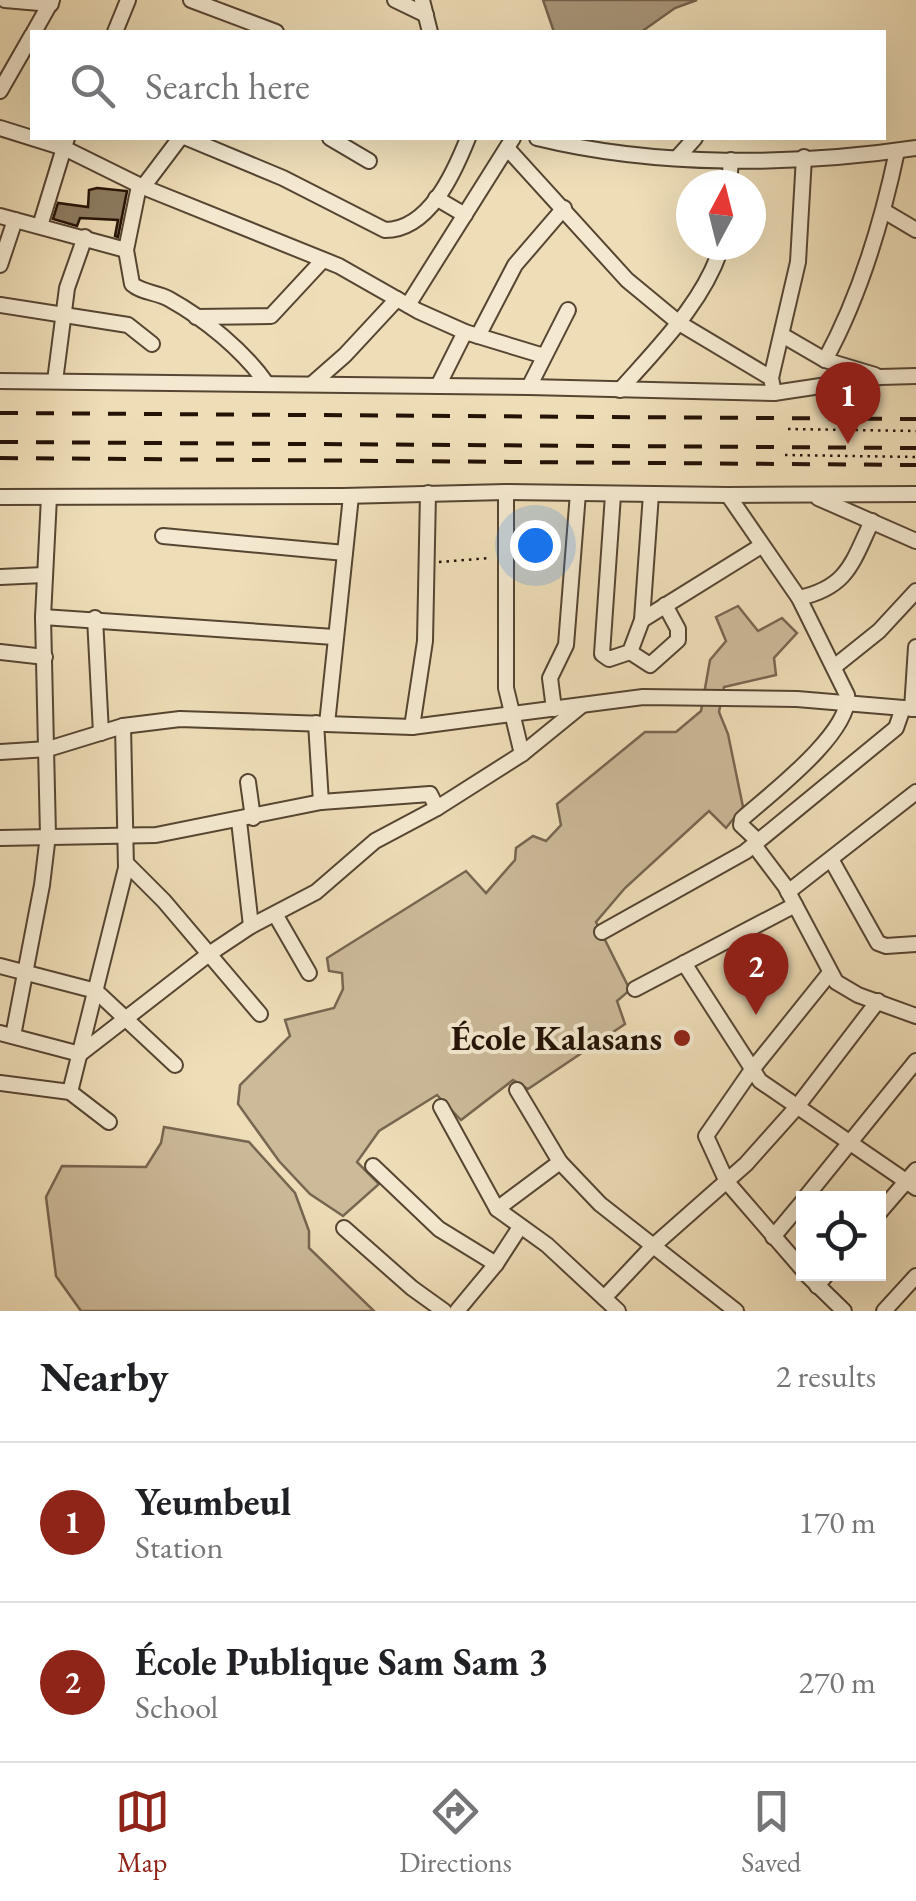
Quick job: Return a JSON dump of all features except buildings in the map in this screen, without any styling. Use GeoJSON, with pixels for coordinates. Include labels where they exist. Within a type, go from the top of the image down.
{"type":"FeatureCollection","features":[{"type":"Feature","properties":{"kind":"street"},"geometry":{"type":"LineString","coordinates":[[5,0],[51,2],[35,30]]}},
{"type":"Feature","properties":{"kind":"street"},"geometry":{"type":"LineString","coordinates":[[116,30],[128,0]]}},
{"type":"Feature","properties":{"kind":"street"},"geometry":{"type":"LineString","coordinates":[[191,0],[271,30]]}},
{"type":"Feature","properties":{"kind":"street"},"geometry":{"type":"LineString","coordinates":[[396,0],[424,7]]}},
{"type":"Feature","properties":{"kind":"street"},"geometry":{"type":"LineString","coordinates":[[237,30],[242,18]]}},
{"type":"Feature","properties":{"kind":"street"},"geometry":{"type":"LineString","coordinates":[[0,90],[30,39]]}},
{"type":"Feature","properties":{"kind":"street"},"geometry":{"type":"LineString","coordinates":[[0,128],[30,135]]}},
{"type":"Feature","properties":{"kind":"street"},"geometry":{"type":"LineString","coordinates":[[181,140],[141,186],[126,250],[134,287],[162,295],[196,317],[242,353],[267,384]]}},
{"type":"Feature","properties":{"kind":"street"},"geometry":{"type":"LineString","coordinates":[[188,140],[284,178],[385,230],[409,225],[436,198],[467,140]]}},
{"type":"Feature","properties":{"kind":"street"},"geometry":{"type":"LineString","coordinates":[[333,140],[369,162]]}},
{"type":"Feature","properties":{"kind":"street"},"geometry":{"type":"LineString","coordinates":[[546,140],[611,154],[732,160],[916,148]]}},
{"type":"Feature","properties":{"kind":"street"},"geometry":{"type":"LineString","coordinates":[[677,158],[693,140]]}},
{"type":"Feature","properties":{"kind":"street"},"geometry":{"type":"LineString","coordinates":[[40,226],[65,143],[141,186],[323,260],[472,334],[544,356]]}},
{"type":"Feature","properties":{"kind":"street"},"geometry":{"type":"LineString","coordinates":[[311,384],[402,302],[465,215],[510,143],[627,280],[679,323],[771,378]]}},
{"type":"Feature","properties":{"kind":"street"},"geometry":{"type":"LineString","coordinates":[[825,360],[845,323],[884,211],[897,151]]}},
{"type":"Feature","properties":{"kind":"street"},"geometry":{"type":"LineString","coordinates":[[774,394],[771,378],[800,252],[804,157]]}},
{"type":"Feature","properties":{"kind":"street"},"geometry":{"type":"LineString","coordinates":[[731,170],[732,160]]}},
{"type":"Feature","properties":{"kind":"street"},"geometry":{"type":"LineString","coordinates":[[436,198],[465,215]]}},
{"type":"Feature","properties":{"kind":"street"},"geometry":{"type":"LineString","coordinates":[[438,386],[515,265],[564,208]]}},
{"type":"Feature","properties":{"kind":"street"},"geometry":{"type":"LineString","coordinates":[[884,211],[916,230]]}},
{"type":"Feature","properties":{"kind":"street"},"geometry":{"type":"LineString","coordinates":[[0,265],[8,218],[126,250]]}},
{"type":"Feature","properties":{"kind":"street"},"geometry":{"type":"LineString","coordinates":[[55,380],[71,271],[85,237]]}},
{"type":"Feature","properties":{"kind":"street"},"geometry":{"type":"LineString","coordinates":[[196,317],[271,316],[323,260]]}},
{"type":"Feature","properties":{"kind":"street"},"geometry":{"type":"LineString","coordinates":[[620,390],[679,323],[717,260]]}},
{"type":"Feature","properties":{"kind":"street"},"geometry":{"type":"LineString","coordinates":[[0,305],[128,325],[152,344]]}},
{"type":"Feature","properties":{"kind":"street"},"geometry":{"type":"LineString","coordinates":[[529,387],[568,310]]}},
{"type":"Feature","properties":{"kind":"street"},"geometry":{"type":"LineString","coordinates":[[782,335],[825,360],[880,377]]}},
{"type":"Feature","properties":{"kind":"street"},"geometry":{"type":"LineString","coordinates":[[0,381],[774,394],[880,377],[916,376]]}},
{"type":"Feature","properties":{"kind":"street"},"geometry":{"type":"LineString","coordinates":[[506,492],[506,688],[522,754]]}},
{"type":"Feature","properties":{"kind":"street"},"geometry":{"type":"LineString","coordinates":[[412,727],[425,640],[428,493]]}},
{"type":"Feature","properties":{"kind":"street"},"geometry":{"type":"LineString","coordinates":[[554,709],[550,678],[566,646],[578,493]]}},
{"type":"Feature","properties":{"kind":"street"},"geometry":{"type":"LineString","coordinates":[[613,494],[602,654],[612,659],[630,652],[642,620],[652,494]]}},
{"type":"Feature","properties":{"kind":"street"},"geometry":{"type":"LineString","coordinates":[[808,494],[916,541]]}},
{"type":"Feature","properties":{"kind":"street"},"geometry":{"type":"LineString","coordinates":[[0,496],[916,494]]}},
{"type":"Feature","properties":{"kind":"street"},"geometry":{"type":"LineString","coordinates":[[728,495],[799,598],[849,704],[819,749],[740,822],[791,898],[830,974],[844,988],[916,1016]]}},
{"type":"Feature","properties":{"kind":"street"},"geometry":{"type":"LineString","coordinates":[[322,802],[322,724],[351,496]]}},
{"type":"Feature","properties":{"kind":"street"},"geometry":{"type":"LineString","coordinates":[[49,497],[43,617],[48,835],[24,971],[6,1034],[80,1054]]}},
{"type":"Feature","properties":{"kind":"street"},"geometry":{"type":"LineString","coordinates":[[799,598],[826,592],[835,585],[850,566],[872,521]]}},
{"type":"Feature","properties":{"kind":"street"},"geometry":{"type":"LineString","coordinates":[[163,536],[345,554]]}},
{"type":"Feature","properties":{"kind":"street"},"geometry":{"type":"LineString","coordinates":[[642,620],[762,546]]}},
{"type":"Feature","properties":{"kind":"street"},"geometry":{"type":"LineString","coordinates":[[0,577],[44,576]]}},
{"type":"Feature","properties":{"kind":"street"},"geometry":{"type":"LineString","coordinates":[[834,667],[879,631],[916,592]]}},
{"type":"Feature","properties":{"kind":"street"},"geometry":{"type":"LineString","coordinates":[[630,652],[654,664],[678,640],[678,629],[665,605]]}},
{"type":"Feature","properties":{"kind":"street"},"geometry":{"type":"LineString","coordinates":[[43,617],[334,637]]}},
{"type":"Feature","properties":{"kind":"street"},"geometry":{"type":"LineString","coordinates":[[95,618],[101,733]]}},
{"type":"Feature","properties":{"kind":"street"},"geometry":{"type":"LineString","coordinates":[[602,932],[756,843],[896,728],[910,709],[916,647]]}},
{"type":"Feature","properties":{"kind":"street"},"geometry":{"type":"LineString","coordinates":[[0,652],[45,657]]}},
{"type":"Feature","properties":{"kind":"street"},"geometry":{"type":"LineString","coordinates":[[0,752],[48,749],[123,726],[180,719],[412,727],[643,697],[797,699],[910,709]]}},
{"type":"Feature","properties":{"kind":"street"},"geometry":{"type":"LineString","coordinates":[[80,1054],[209,954],[326,885],[375,841],[522,754],[581,706]]}},
{"type":"Feature","properties":{"kind":"street"},"geometry":{"type":"LineString","coordinates":[[70,1092],[126,863],[123,726]]}},
{"type":"Feature","properties":{"kind":"street"},"geometry":{"type":"LineString","coordinates":[[248,782],[251,926]]}},
{"type":"Feature","properties":{"kind":"street"},"geometry":{"type":"LineString","coordinates":[[635,989],[791,898],[916,792]]}},
{"type":"Feature","properties":{"kind":"street"},"geometry":{"type":"LineString","coordinates":[[0,838],[156,835],[322,802],[427,794],[436,808]]}},
{"type":"Feature","properties":{"kind":"street"},"geometry":{"type":"LineString","coordinates":[[832,860],[878,943],[916,944]]}},
{"type":"Feature","properties":{"kind":"street"},"geometry":{"type":"LineString","coordinates":[[126,863],[164,900],[260,1014]]}},
{"type":"Feature","properties":{"kind":"street"},"geometry":{"type":"LineString","coordinates":[[275,914],[309,973]]}},
{"type":"Feature","properties":{"kind":"street"},"geometry":{"type":"LineString","coordinates":[[684,963],[760,1082],[849,1144],[913,1180],[886,1206]]}},
{"type":"Feature","properties":{"kind":"street"},"geometry":{"type":"LineString","coordinates":[[0,966],[96,991],[174,1065]]}},
{"type":"Feature","properties":{"kind":"street"},"geometry":{"type":"LineString","coordinates":[[796,1262],[727,1182],[706,1136],[751,1070],[830,974]]}},
{"type":"Feature","properties":{"kind":"street"},"geometry":{"type":"LineString","coordinates":[[604,1298],[652,1247],[727,1182],[796,1108],[878,1002]]}},
{"type":"Feature","properties":{"kind":"street"},"geometry":{"type":"LineString","coordinates":[[811,1191],[916,1061]]}},
{"type":"Feature","properties":{"kind":"street"},"geometry":{"type":"LineString","coordinates":[[0,1083],[70,1092],[109,1122]]}},
{"type":"Feature","properties":{"kind":"street"},"geometry":{"type":"LineString","coordinates":[[517,1090],[560,1162],[600,1204],[736,1311]]}},
{"type":"Feature","properties":{"kind":"street"},"geometry":{"type":"LineString","coordinates":[[441,1107],[497,1209],[547,1245],[618,1311]]}},
{"type":"Feature","properties":{"kind":"street"},"geometry":{"type":"LineString","coordinates":[[497,1209],[560,1162]]}},
{"type":"Feature","properties":{"kind":"street"},"geometry":{"type":"LineString","coordinates":[[374,1166],[440,1229],[496,1264]]}},
{"type":"Feature","properties":{"kind":"street"},"geometry":{"type":"LineString","coordinates":[[773,1237],[796,1209]]}},
{"type":"Feature","properties":{"kind":"street"},"geometry":{"type":"LineString","coordinates":[[457,1311],[496,1264],[520,1226]]}},
{"type":"Feature","properties":{"kind":"street"},"geometry":{"type":"LineString","coordinates":[[344,1228],[444,1311]]}},
{"type":"Feature","properties":{"kind":"street"},"geometry":{"type":"LineString","coordinates":[[884,1311],[916,1276]]}},
{"type":"Feature","properties":{"kind":"street"},"geometry":{"type":"LineString","coordinates":[[823,1281],[844,1311]]}},
{"type":"Feature","properties":{"kind":"path"},"geometry":{"type":"LineString","coordinates":[[788,430],[916,431]]}},
{"type":"Feature","properties":{"kind":"path"},"geometry":{"type":"LineString","coordinates":[[785,455],[916,457]]}},
{"type":"Feature","properties":{"kind":"path"},"geometry":{"type":"LineString","coordinates":[[427,563],[505,556]]}},
{"type":"Feature","properties":{"kind":"shaded area"},"geometry":{"type":"Polygon","coordinates":[[[543,0],[697,0],[675,8],[644,30],[553,30],[543,0]]]}},
{"type":"Feature","properties":{"kind":"shaded area"},"geometry":{"type":"Polygon","coordinates":[[[738,606],[758,631],[782,618],[797,633],[774,658],[776,675],[724,687],[719,712],[728,734],[743,807],[726,828],[709,811],[625,888],[596,922],[630,990],[617,1001],[625,1024],[528,1089],[513,1080],[461,1120],[437,1095],[379,1131],[357,1162],[379,1184],[343,1216],[310,1194],[279,1161],[238,1104],[240,1085],[290,1036],[285,1020],[334,1008],[343,989],[342,973],[329,971],[327,958],[466,871],[486,893],[515,860],[516,848],[533,836],[546,841],[561,825],[557,804],[645,732],[676,732],[701,711],[710,660],[726,641],[716,617],[738,606]]]}},
{"type":"Feature","properties":{"kind":"shaded area"},"geometry":{"type":"Polygon","coordinates":[[[164,1127],[249,1142],[295,1193],[309,1231],[309,1248],[374,1311],[81,1311],[56,1276],[46,1197],[62,1166],[146,1167],[161,1143],[164,1127]]]}},
{"type":"Feature","properties":{"kind":"railway"},"geometry":{"type":"LineString","coordinates":[[0,413],[916,419]]}},
{"type":"Feature","properties":{"kind":"railway"},"geometry":{"type":"LineString","coordinates":[[0,442],[916,448]]}},
{"type":"Feature","properties":{"kind":"railway"},"geometry":{"type":"LineString","coordinates":[[0,458],[916,465]]}},
{"type":"Feature","properties":{"kind":"place","name":"Yeumbeul"},"geometry":{"type":"Point","coordinates":[848,444]}},
{"type":"Feature","properties":{"kind":"place","name":"École Publique Sam Sam 3"},"geometry":{"type":"Point","coordinates":[756,1015]}},
{"type":"Feature","properties":{"kind":"place","name":"École Kalasans"},"geometry":{"type":"Point","coordinates":[682,1038]}}]}
